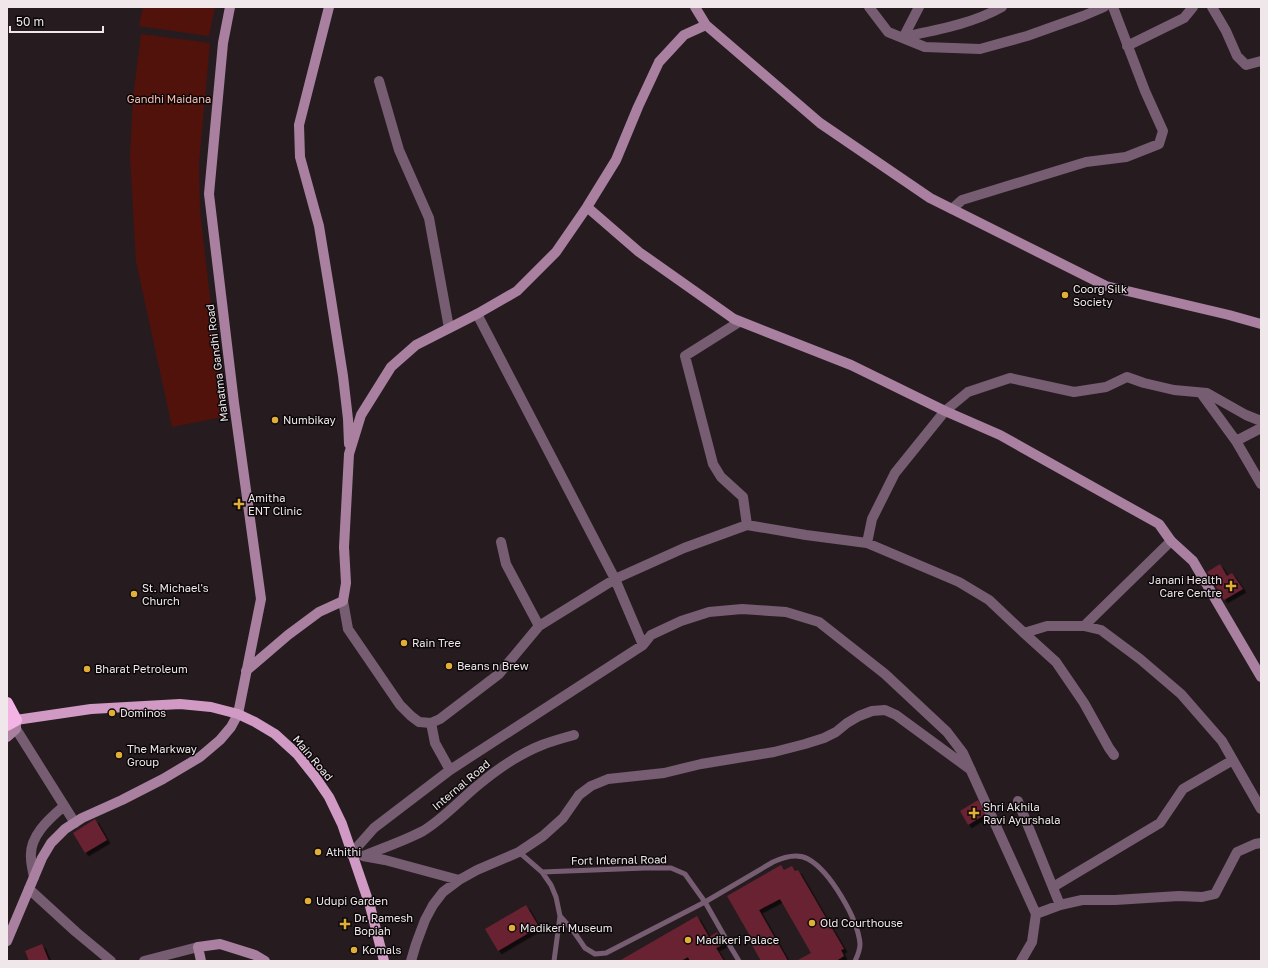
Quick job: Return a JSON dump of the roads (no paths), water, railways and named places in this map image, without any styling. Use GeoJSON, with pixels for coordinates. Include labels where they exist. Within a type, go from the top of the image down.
{"type":"FeatureCollection","features":[{"type":"Feature","properties":{"kind":"highway"},"geometry":{"type":"LineString","coordinates":[[7,703],[12,723]]}},
{"type":"Feature","properties":{"kind":"main road","name":"Main Road"},"geometry":{"type":"LineString","coordinates":[[12,723],[91,709],[140,705],[180,704],[211,707],[238,714],[276,734],[297,754],[316,778],[329,797],[342,824],[370,906],[384,961]]}},
{"type":"Feature","properties":{"kind":"street","name":"Mahatma Gandhi Road"},"geometry":{"type":"LineString","coordinates":[[230,7],[224,43],[209,194],[234,404],[261,599],[238,714]]}},
{"type":"Feature","properties":{"kind":"street"},"geometry":{"type":"LineString","coordinates":[[329,7],[299,125],[300,157],[319,226],[343,376],[348,418],[349,454],[344,547],[346,583],[343,602],[348,629],[400,705],[411,716],[419,722],[431,723],[440,719],[499,674],[540,626],[615,579],[684,548],[747,525],[867,543],[959,582],[989,600],[1056,662],[1084,703],[1109,748],[1114,754]]}},
{"type":"Feature","properties":{"kind":"street"},"geometry":{"type":"LineString","coordinates":[[695,7],[706,25],[820,123],[930,198],[1106,286],[1261,324]]}},
{"type":"Feature","properties":{"kind":"street"},"geometry":{"type":"LineString","coordinates":[[869,7],[888,32],[902,38],[925,46],[980,49],[1027,36],[1104,7]]}},
{"type":"Feature","properties":{"kind":"street"},"geometry":{"type":"LineString","coordinates":[[902,38],[919,7]]}},
{"type":"Feature","properties":{"kind":"street"},"geometry":{"type":"LineString","coordinates":[[902,38],[952,27],[990,14],[1002,7]]}},
{"type":"Feature","properties":{"kind":"street"},"geometry":{"type":"LineString","coordinates":[[952,209],[962,200],[1086,162],[1126,157],[1159,144],[1163,132],[1127,46],[1113,7]]}},
{"type":"Feature","properties":{"kind":"street"},"geometry":{"type":"LineString","coordinates":[[1127,46],[1184,18],[1194,7]]}},
{"type":"Feature","properties":{"kind":"street"},"geometry":{"type":"LineString","coordinates":[[1212,7],[1226,31],[1237,56],[1246,65],[1261,61]]}},
{"type":"Feature","properties":{"kind":"street"},"geometry":{"type":"LineString","coordinates":[[349,454],[361,415],[391,367],[416,345],[477,314],[517,291],[556,252],[587,207],[616,160],[638,106],[659,62],[684,34],[706,25]]}},
{"type":"Feature","properties":{"kind":"street"},"geometry":{"type":"LineString","coordinates":[[379,81],[399,150],[429,218],[449,328]]}},
{"type":"Feature","properties":{"kind":"street"},"geometry":{"type":"LineString","coordinates":[[587,207],[639,252],[739,322],[852,365],[945,411],[1000,435],[1159,524],[1171,541],[1192,561],[1261,677]]}},
{"type":"Feature","properties":{"kind":"street"},"geometry":{"type":"LineString","coordinates":[[477,314],[615,579],[643,645]]}},
{"type":"Feature","properties":{"kind":"street"},"geometry":{"type":"LineString","coordinates":[[739,322],[685,356],[713,464],[721,477],[742,497],[747,525]]}},
{"type":"Feature","properties":{"kind":"street"},"geometry":{"type":"LineString","coordinates":[[867,543],[872,519],[895,474],[945,411],[968,392],[1010,378],[1074,392],[1106,387],[1127,377],[1144,383],[1174,390],[1207,394],[1246,415],[1261,421]]}},
{"type":"Feature","properties":{"kind":"street"},"geometry":{"type":"LineString","coordinates":[[1201,393],[1236,441],[1261,484]]}},
{"type":"Feature","properties":{"kind":"street"},"geometry":{"type":"LineString","coordinates":[[1236,441],[1261,428]]}},
{"type":"Feature","properties":{"kind":"street"},"geometry":{"type":"LineString","coordinates":[[1084,626],[1171,541]]}},
{"type":"Feature","properties":{"kind":"street"},"geometry":{"type":"LineString","coordinates":[[500,542],[506,564],[540,626]]}},
{"type":"Feature","properties":{"kind":"street"},"geometry":{"type":"LineString","coordinates":[[246,671],[288,635],[319,612],[343,602]]}},
{"type":"Feature","properties":{"kind":"street"},"geometry":{"type":"LineString","coordinates":[[351,854],[374,828],[450,770],[643,645],[651,635],[681,621],[709,612],[742,609],[786,612],[820,622],[884,674],[947,732],[963,753],[1036,914],[1032,942],[1021,961]]}},
{"type":"Feature","properties":{"kind":"street"},"geometry":{"type":"LineString","coordinates":[[1024,633],[1047,626],[1084,626],[1101,630],[1140,659],[1181,694],[1222,741],[1261,809]]}},
{"type":"Feature","properties":{"kind":"street"},"geometry":{"type":"LineString","coordinates":[[411,961],[432,905],[443,892],[459,880],[477,870],[519,852],[543,836],[562,818],[586,789],[598,782],[664,773],[701,764],[774,752],[824,738],[836,732],[847,722],[859,716],[872,711],[885,710],[896,715],[971,770]]}},
{"type":"Feature","properties":{"kind":"street"},"geometry":{"type":"LineString","coordinates":[[7,941],[42,858],[51,843],[65,830],[82,818],[163,779],[200,757],[220,740],[231,727],[238,714]]}},
{"type":"Feature","properties":{"kind":"street"},"geometry":{"type":"LineString","coordinates":[[12,723],[75,823]]}},
{"type":"Feature","properties":{"kind":"street"},"geometry":{"type":"LineString","coordinates":[[7,737],[12,723]]}},
{"type":"Feature","properties":{"kind":"street"},"geometry":{"type":"LineString","coordinates":[[431,723],[436,743],[450,770]]}},
{"type":"Feature","properties":{"kind":"street","name":"Internal Road"},"geometry":{"type":"LineString","coordinates":[[363,856],[408,838],[423,830],[438,820],[495,771],[521,756],[542,745],[574,735]]}},
{"type":"Feature","properties":{"kind":"street"},"geometry":{"type":"LineString","coordinates":[[1053,887],[1160,823],[1183,789],[1233,760]]}},
{"type":"Feature","properties":{"kind":"street"},"geometry":{"type":"LineString","coordinates":[[1018,801],[1060,905]]}},
{"type":"Feature","properties":{"kind":"street"},"geometry":{"type":"LineString","coordinates":[[34,877],[31,858],[32,848],[38,833],[64,806]]}},
{"type":"Feature","properties":{"kind":"street"},"geometry":{"type":"LineString","coordinates":[[1036,914],[1060,905],[1082,900],[1115,900],[1178,896],[1202,897],[1215,894],[1237,852],[1261,843]]}},
{"type":"Feature","properties":{"kind":"street"},"geometry":{"type":"LineString","coordinates":[[351,854],[385,860],[459,880]]}},
{"type":"Feature","properties":{"kind":"street"},"geometry":{"type":"LineString","coordinates":[[29,888],[76,932],[111,961]]}},
{"type":"Feature","properties":{"kind":"street"},"geometry":{"type":"LineString","coordinates":[[144,961],[220,944],[255,955],[265,961]]}},
{"type":"Feature","properties":{"kind":"street"},"geometry":{"type":"LineString","coordinates":[[198,948],[201,961]]}},
{"type":"Feature","properties":{"kind":"lane"},"geometry":{"type":"LineString","coordinates":[[519,852],[542,872],[551,885],[556,897],[560,916],[554,961]]}},
{"type":"Feature","properties":{"kind":"lane"},"geometry":{"type":"LineString","coordinates":[[560,916],[585,948],[595,954],[606,954],[705,902],[773,862],[784,857],[797,856],[808,859],[820,869],[835,887],[849,910],[856,927],[860,943],[859,953],[855,961]]}},
{"type":"Feature","properties":{"kind":"lane","name":"Fort Internal Road"},"geometry":{"type":"LineString","coordinates":[[542,872],[671,868],[685,874],[705,902],[739,961]]}},
{"type":"Feature","properties":{"kind":"place","name":"Coorg Silk Society"},"geometry":{"type":"Point","coordinates":[1065,295]}},
{"type":"Feature","properties":{"kind":"place","name":"Numbikay"},"geometry":{"type":"Point","coordinates":[275,420]}},
{"type":"Feature","properties":{"kind":"place","name":"Amitha ENT Clinic"},"geometry":{"type":"Point","coordinates":[239,504]}},
{"type":"Feature","properties":{"kind":"place","name":"Janani Health Care Centre"},"geometry":{"type":"Point","coordinates":[1231,586]}},
{"type":"Feature","properties":{"kind":"place","name":"St. Michael's Church"},"geometry":{"type":"Point","coordinates":[134,594]}},
{"type":"Feature","properties":{"kind":"place","name":"Rain Tree"},"geometry":{"type":"Point","coordinates":[404,643]}},
{"type":"Feature","properties":{"kind":"place","name":"Beans n Brew"},"geometry":{"type":"Point","coordinates":[449,666]}},
{"type":"Feature","properties":{"kind":"place","name":"Bharat Petroleum"},"geometry":{"type":"Point","coordinates":[87,669]}},
{"type":"Feature","properties":{"kind":"place","name":"Dominos"},"geometry":{"type":"Point","coordinates":[112,713]}},
{"type":"Feature","properties":{"kind":"place","name":"The Markway Group"},"geometry":{"type":"Point","coordinates":[119,755]}},
{"type":"Feature","properties":{"kind":"place","name":"Shri Akhila Ravi Ayurshala"},"geometry":{"type":"Point","coordinates":[974,813]}},
{"type":"Feature","properties":{"kind":"place","name":"Athithi"},"geometry":{"type":"Point","coordinates":[318,852]}},
{"type":"Feature","properties":{"kind":"place","name":"Udupi Garden"},"geometry":{"type":"Point","coordinates":[308,901]}},
{"type":"Feature","properties":{"kind":"place","name":"Old Courthouse"},"geometry":{"type":"Point","coordinates":[812,923]}},
{"type":"Feature","properties":{"kind":"place","name":"Dr. Ramesh Bopiah"},"geometry":{"type":"Point","coordinates":[345,924]}},
{"type":"Feature","properties":{"kind":"place","name":"Madikeri Museum"},"geometry":{"type":"Point","coordinates":[512,928]}},
{"type":"Feature","properties":{"kind":"place","name":"Madikeri Palace"},"geometry":{"type":"Point","coordinates":[688,940]}},
{"type":"Feature","properties":{"kind":"place","name":"Komals"},"geometry":{"type":"Point","coordinates":[354,950]}},
{"type":"Feature","properties":{"kind":"park label","name":"Gandhi Maidana"},"geometry":{"type":"Point","coordinates":[169,99]}}]}
